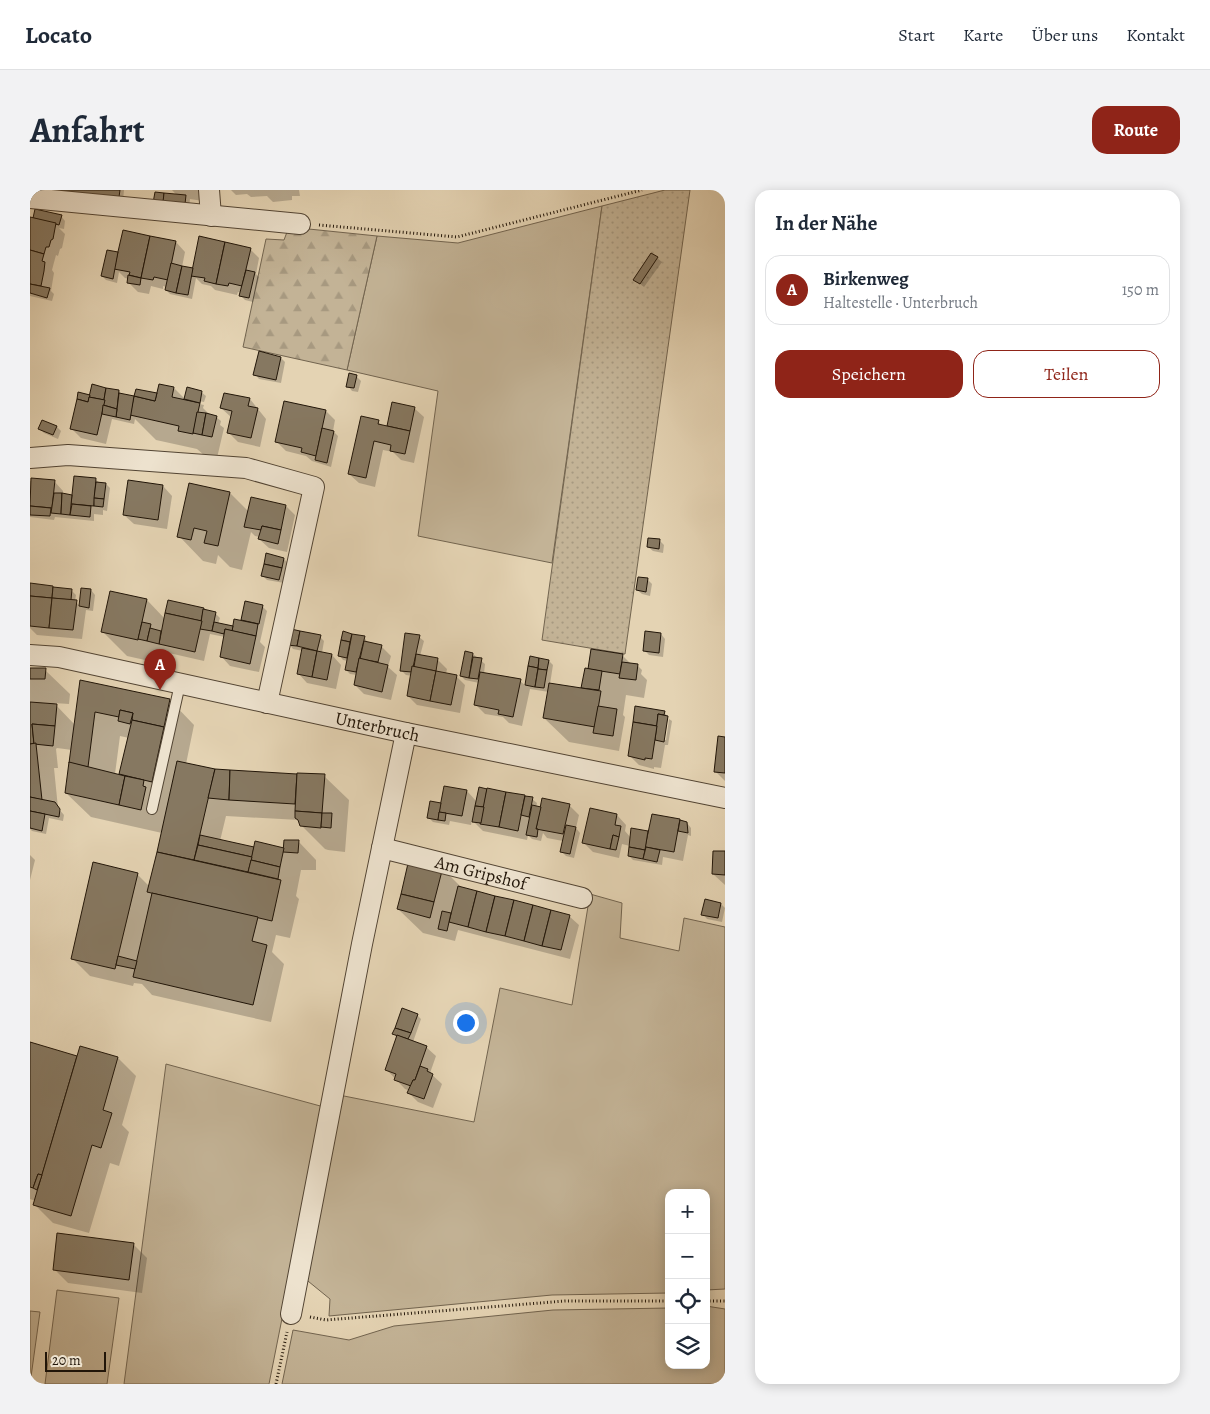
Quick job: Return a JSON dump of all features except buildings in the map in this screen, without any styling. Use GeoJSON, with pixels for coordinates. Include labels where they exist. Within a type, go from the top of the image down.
{"type":"FeatureCollection","features":[{"type":"Feature","properties":{"kind":"street"},"geometry":{"type":"LineString","coordinates":[[209,190],[211,216]]}},
{"type":"Feature","properties":{"kind":"street"},"geometry":{"type":"LineString","coordinates":[[30,198],[300,224]]}},
{"type":"Feature","properties":{"kind":"street"},"geometry":{"type":"LineString","coordinates":[[30,458],[68,456],[246,468],[314,487],[267,703]]}},
{"type":"Feature","properties":{"kind":"street","name":"Unterbruch"},"geometry":{"type":"LineString","coordinates":[[30,655],[59,657],[267,703],[725,798]]}},
{"type":"Feature","properties":{"kind":"street"},"geometry":{"type":"LineString","coordinates":[[291,1314],[362,944],[406,732]]}},
{"type":"Feature","properties":{"kind":"street","name":"Am Gripshof"},"geometry":{"type":"LineString","coordinates":[[382,848],[582,898]]}},
{"type":"Feature","properties":{"kind":"lane"},"geometry":{"type":"LineString","coordinates":[[152,809],[180,684]]}},
{"type":"Feature","properties":{"kind":"path"},"geometry":{"type":"LineString","coordinates":[[300,224],[457,237],[642,190]]}},
{"type":"Feature","properties":{"kind":"path"},"geometry":{"type":"LineString","coordinates":[[276,1384],[291,1314],[326,1320],[565,1301],[665,1301]]}},
{"type":"Feature","properties":{"kind":"path"},"geometry":{"type":"LineString","coordinates":[[710,1301],[725,1301]]}},
{"type":"Feature","properties":{"kind":"green space"},"geometry":{"type":"Polygon","coordinates":[[[665,190],[690,190],[625,654],[542,640],[602,206],[665,190]]]}},
{"type":"Feature","properties":{"kind":"green space"},"geometry":{"type":"Polygon","coordinates":[[[602,206],[552,563],[418,536],[438,391],[347,370],[377,236],[458,243],[602,206]]]}},
{"type":"Feature","properties":{"kind":"green space"},"geometry":{"type":"Polygon","coordinates":[[[299,228],[377,236],[347,370],[243,347],[266,239],[284,240],[287,232],[299,228]]]}},
{"type":"Feature","properties":{"kind":"green space"},"geometry":{"type":"Polygon","coordinates":[[[590,894],[622,903],[620,938],[679,951],[684,918],[725,927],[725,1289],[710,1290],[710,1189],[665,1189],[665,1293],[552,1295],[329,1316],[330,1299],[303,1277],[339,1095],[474,1122],[500,988],[572,1005],[590,894]]]}},
{"type":"Feature","properties":{"kind":"green space"},"geometry":{"type":"Polygon","coordinates":[[[166,1064],[324,1107],[269,1384],[124,1384],[166,1064]]]}},
{"type":"Feature","properties":{"kind":"green space"},"geometry":{"type":"Polygon","coordinates":[[[57,1290],[119,1298],[107,1384],[45,1384],[57,1290]]]}},
{"type":"Feature","properties":{"kind":"green space"},"geometry":{"type":"Polygon","coordinates":[[[710,1307],[725,1309],[725,1384],[282,1384],[293,1330],[349,1340],[394,1326],[553,1310],[665,1308],[665,1369],[710,1369],[710,1307]]]}},
{"type":"Feature","properties":{"kind":"green space"},"geometry":{"type":"Polygon","coordinates":[[[30,1311],[40,1312],[30,1384],[30,1311]]]}},
{"type":"Feature","properties":{"kind":"place","name":"Birkenweg"},"geometry":{"type":"Point","coordinates":[160,690]}}]}
